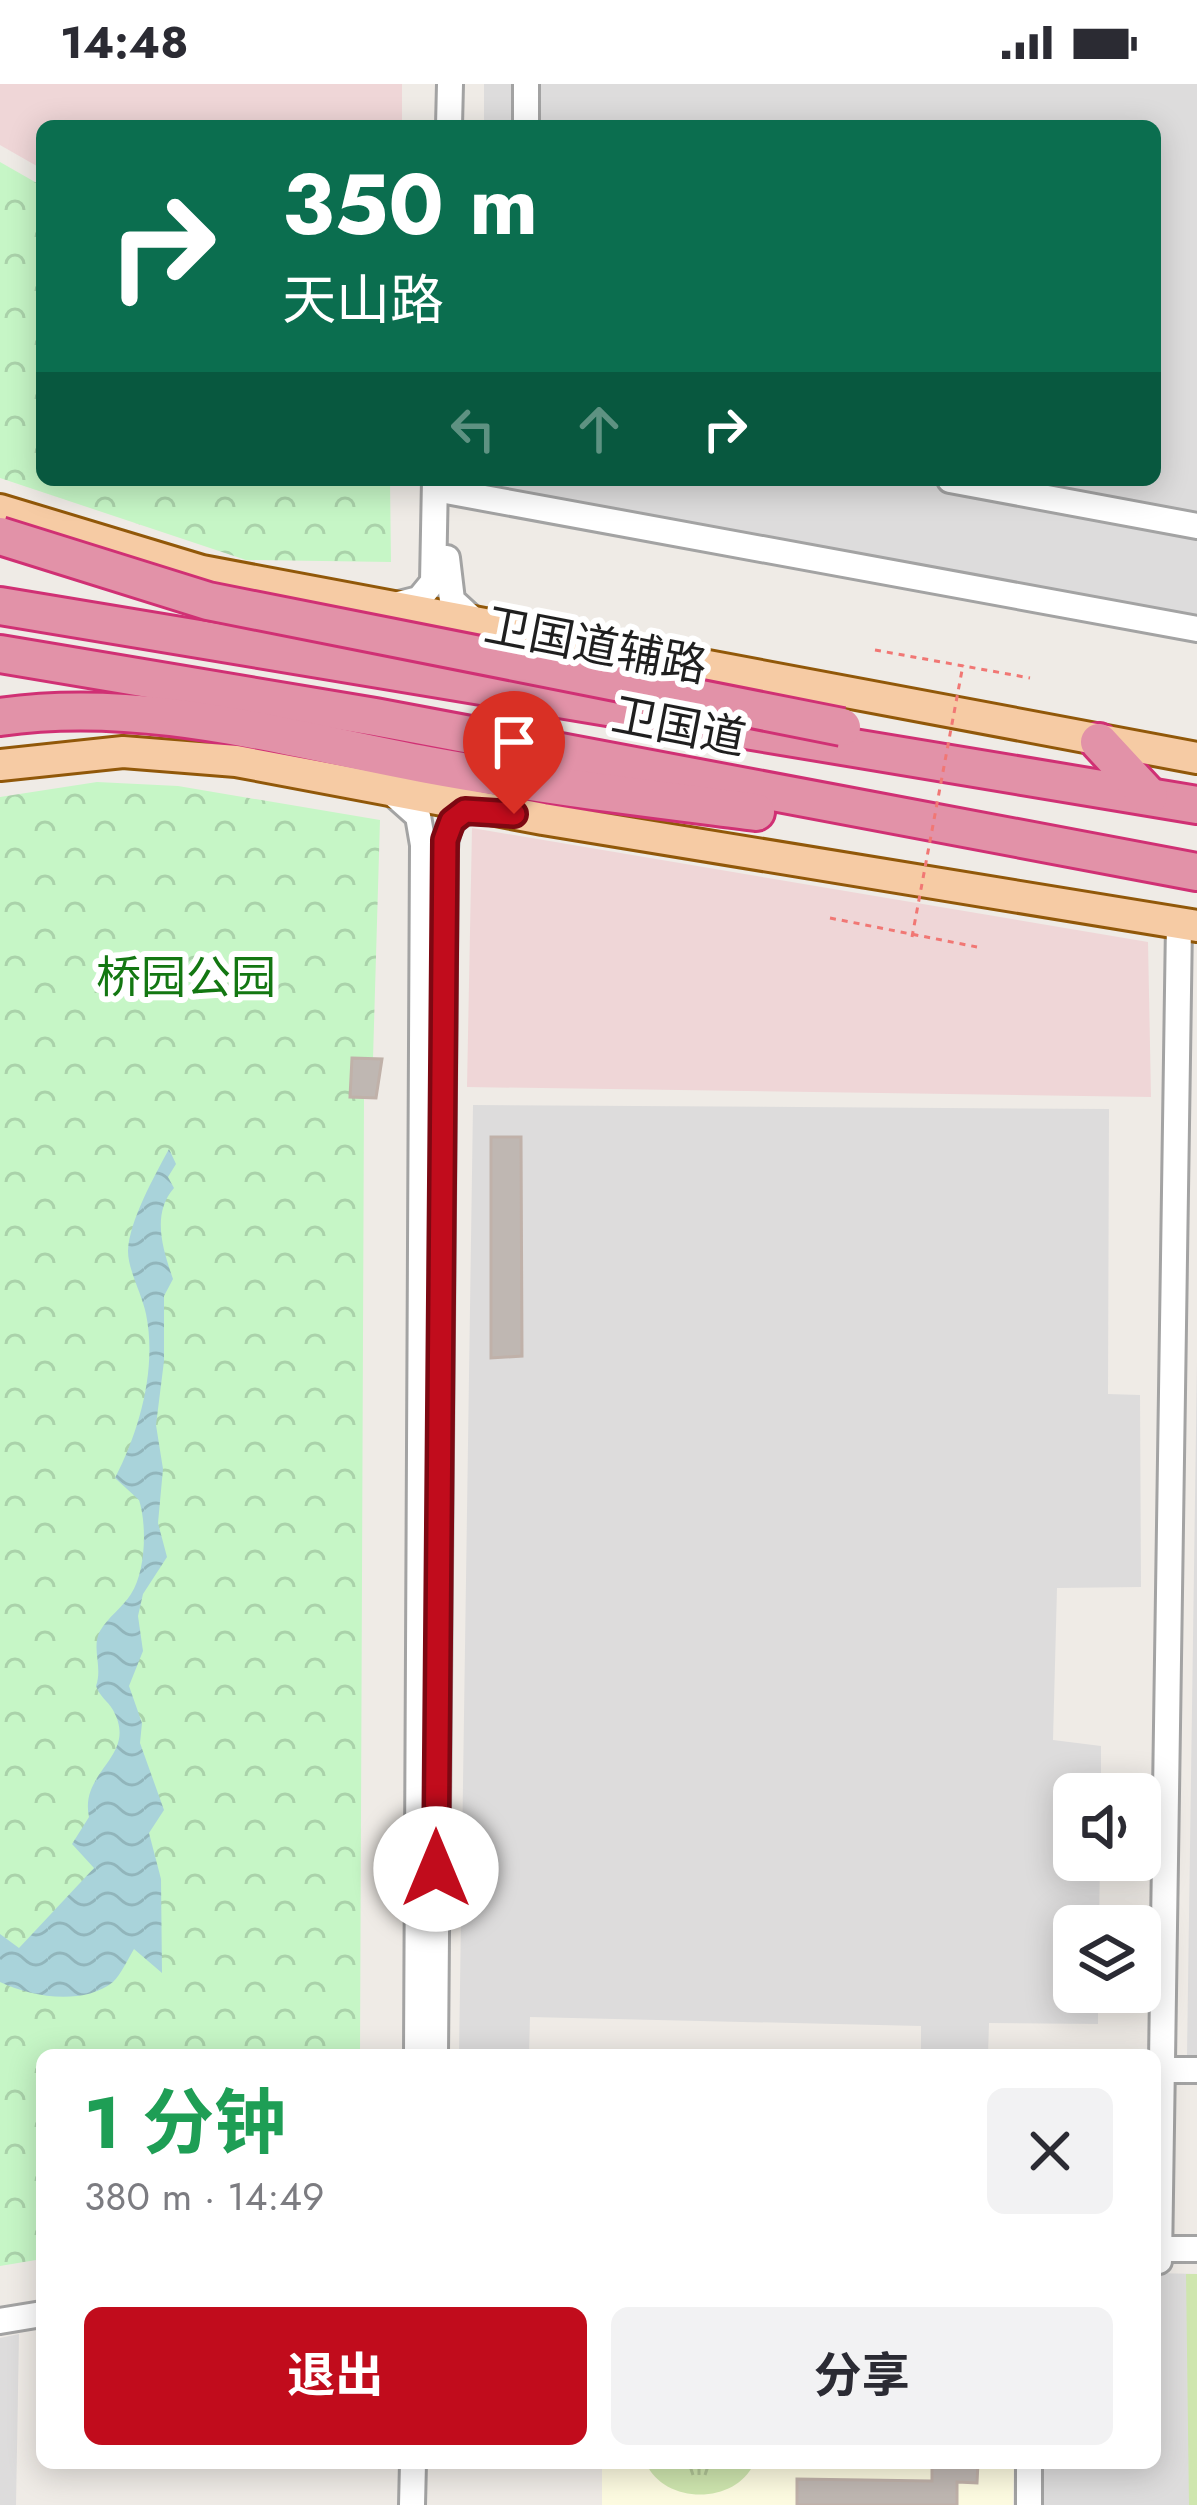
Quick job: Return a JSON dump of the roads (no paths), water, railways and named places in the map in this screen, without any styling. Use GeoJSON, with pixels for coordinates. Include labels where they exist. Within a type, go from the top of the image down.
{"type":"FeatureCollection","features":[{"type":"Feature","properties":{"kind":"highway"},"geometry":{"type":"LineString","coordinates":[[0,536],[208,601],[842,728],[1149,796]]}},
{"type":"Feature","properties":{"kind":"highway","name":"卫国道"},"geometry":{"type":"LineString","coordinates":[[0,606],[1197,806]]}},
{"type":"Feature","properties":{"kind":"highway","name":"卫国道"},"geometry":{"type":"LineString","coordinates":[[0,654],[398,722],[1197,872]]}},
{"type":"Feature","properties":{"kind":"highway"},"geometry":{"type":"LineString","coordinates":[[0,717],[106,711],[235,727],[524,779],[1129,859]]}},
{"type":"Feature","properties":{"kind":"highway"},"geometry":{"type":"LineString","coordinates":[[1099,742],[1149,796]]}},
{"type":"Feature","properties":{"kind":"main road","name":"卫国道辅路"},"geometry":{"type":"LineString","coordinates":[[0,510],[154,560],[1197,758]]}},
{"type":"Feature","properties":{"kind":"main road"},"geometry":{"type":"LineString","coordinates":[[0,765],[82,753],[179,754],[1188,925]]}},
{"type":"Feature","properties":{"kind":"street"},"geometry":{"type":"LineString","coordinates":[[433,84],[434,120]]}},
{"type":"Feature","properties":{"kind":"street"},"geometry":{"type":"LineString","coordinates":[[449,120],[450,84]]}},
{"type":"Feature","properties":{"kind":"street"},"geometry":{"type":"LineString","coordinates":[[526,84],[526,120]]}},
{"type":"Feature","properties":{"kind":"street"},"geometry":{"type":"LineString","coordinates":[[385,607],[418,599],[430,590],[442,486]]}},
{"type":"Feature","properties":{"kind":"street"},"geometry":{"type":"LineString","coordinates":[[442,486],[448,591],[456,607],[476,622]]}},
{"type":"Feature","properties":{"kind":"street"},"geometry":{"type":"LineString","coordinates":[[452,486],[1197,628]]}},
{"type":"Feature","properties":{"kind":"street"},"geometry":{"type":"LineString","coordinates":[[982,486],[1197,526]]}},
{"type":"Feature","properties":{"kind":"street"},"geometry":{"type":"LineString","coordinates":[[389,791],[418,816],[423,844],[417,2049]]}},
{"type":"Feature","properties":{"kind":"street"},"geometry":{"type":"LineString","coordinates":[[435,2049],[445,848],[447,831],[458,815],[484,808]]}},
{"type":"Feature","properties":{"kind":"street"},"geometry":{"type":"LineString","coordinates":[[1161,2107],[1188,925]]}},
{"type":"Feature","properties":{"kind":"street"},"geometry":{"type":"LineString","coordinates":[[1162,2070],[1197,2070]]}},
{"type":"Feature","properties":{"kind":"street"},"geometry":{"type":"LineString","coordinates":[[1161,2254],[1197,2249]]}},
{"type":"Feature","properties":{"kind":"street"},"geometry":{"type":"LineString","coordinates":[[1161,2256],[1197,2261]]}},
{"type":"Feature","properties":{"kind":"street"},"geometry":{"type":"LineString","coordinates":[[0,2308],[36,2302]]}},
{"type":"Feature","properties":{"kind":"street"},"geometry":{"type":"LineString","coordinates":[[0,2320],[36,2315]]}},
{"type":"Feature","properties":{"kind":"street"},"geometry":{"type":"LineString","coordinates":[[412,2469],[412,2505]]}},
{"type":"Feature","properties":{"kind":"street"},"geometry":{"type":"LineString","coordinates":[[426,2505],[427,2469]]}},
{"type":"Feature","properties":{"kind":"street"},"geometry":{"type":"LineString","coordinates":[[1029,2505],[1030,2469]]}},
{"type":"Feature","properties":{"kind":"water"},"geometry":{"type":"Polygon","coordinates":[[[169,1149],[176,1164],[168,1177],[174,1188],[163,1209],[161,1232],[173,1279],[164,1296],[164,1361],[156,1425],[163,1469],[158,1523],[167,1557],[143,1594],[138,1616],[143,1651],[129,1686],[142,1723],[140,1743],[164,1810],[149,1833],[161,1879],[162,1973],[134,1949],[116,1979],[101,1990],[72,1997],[41,1995],[0,1982],[0,1934],[19,1948],[94,1868],[72,1844],[89,1817],[92,1787],[119,1740],[113,1710],[96,1686],[98,1637],[136,1584],[144,1548],[139,1500],[115,1478],[139,1419],[148,1377],[149,1335],[130,1266],[129,1239],[169,1149]]]}},
{"type":"Feature","properties":{"kind":"park label","name":"桥园公园"},"geometry":{"type":"Point","coordinates":[186,977]}}]}
